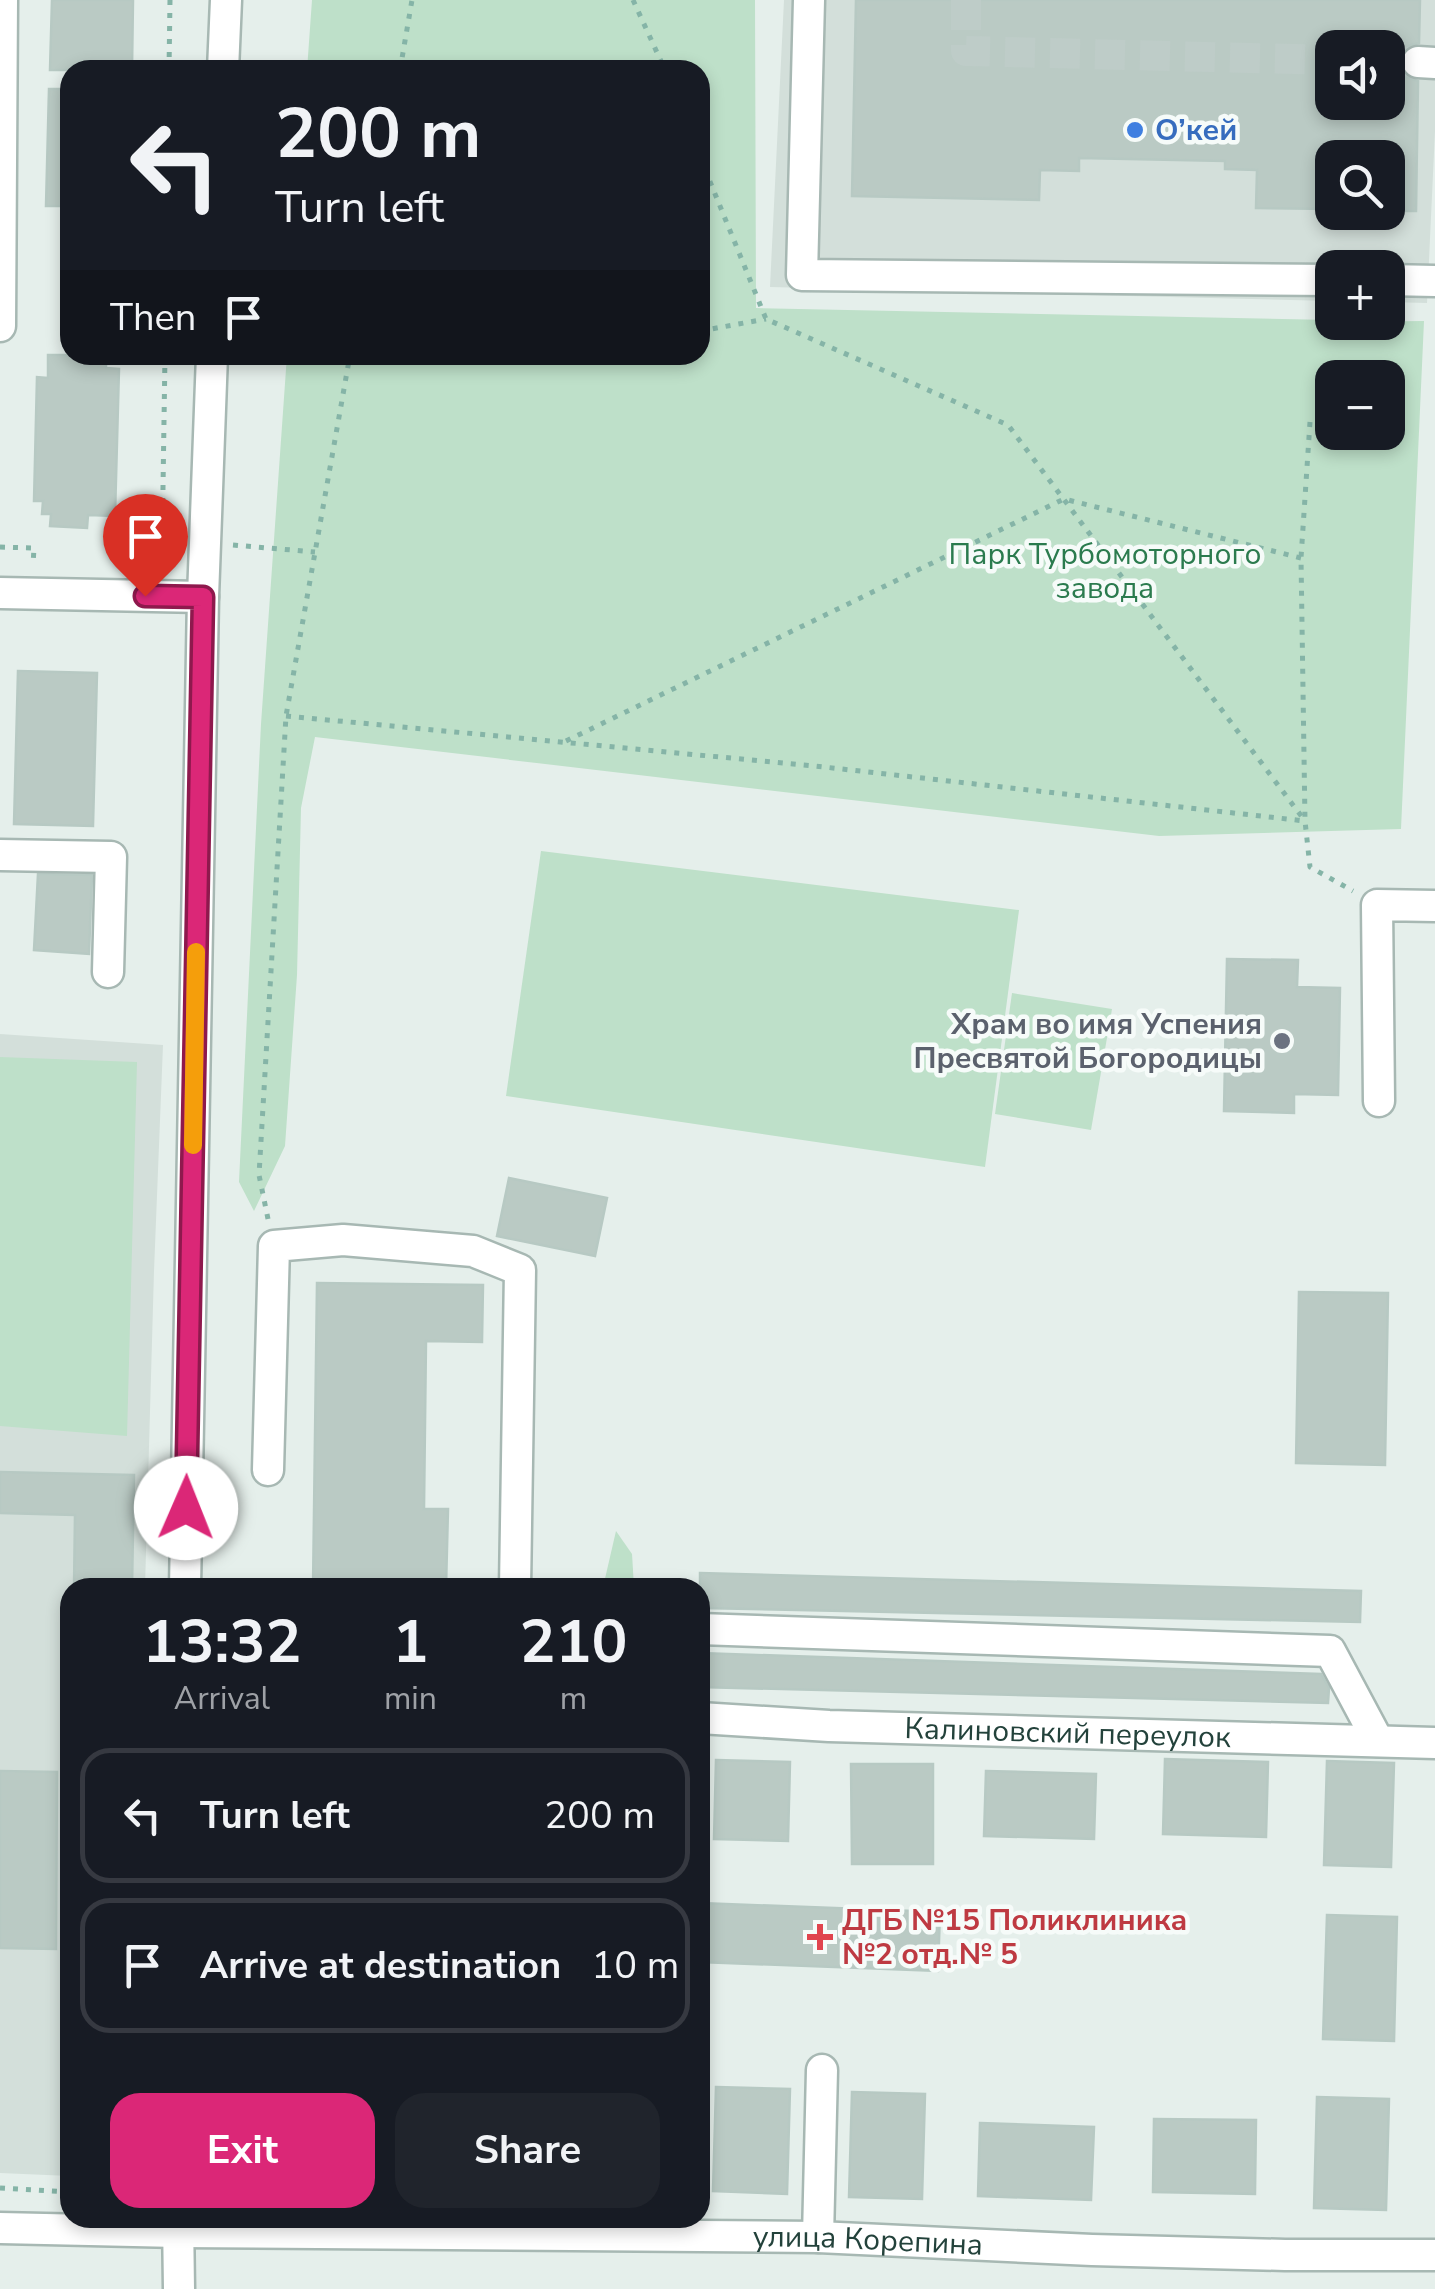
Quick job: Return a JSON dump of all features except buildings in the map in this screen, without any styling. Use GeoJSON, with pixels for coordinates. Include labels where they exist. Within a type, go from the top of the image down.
{"type":"FeatureCollection","features":[{"type":"Feature","properties":{"kind":"street"},"geometry":{"type":"LineString","coordinates":[[223,60],[226,0]]}},
{"type":"Feature","properties":{"kind":"street"},"geometry":{"type":"LineString","coordinates":[[809,0],[802,275],[1315,280]]}},
{"type":"Feature","properties":{"kind":"street"},"geometry":{"type":"LineString","coordinates":[[0,326],[2,17]]}},
{"type":"Feature","properties":{"kind":"street"},"geometry":{"type":"LineString","coordinates":[[1405,280],[1435,281]]}},
{"type":"Feature","properties":{"kind":"street"},"geometry":{"type":"LineString","coordinates":[[184,1578],[203,597],[212,365]]}},
{"type":"Feature","properties":{"kind":"street"},"geometry":{"type":"LineString","coordinates":[[0,593],[203,597]]}},
{"type":"Feature","properties":{"kind":"street"},"geometry":{"type":"LineString","coordinates":[[0,854],[112,857],[108,972]]}},
{"type":"Feature","properties":{"kind":"street"},"geometry":{"type":"LineString","coordinates":[[1380,1100],[1377,905],[1435,906]]}},
{"type":"Feature","properties":{"kind":"street"},"geometry":{"type":"LineString","coordinates":[[268,1470],[274,1246],[343,1240],[473,1251],[520,1270],[515,1578]]}},
{"type":"Feature","properties":{"kind":"street"},"geometry":{"type":"LineString","coordinates":[[710,1629],[1330,1651],[1378,1741]]}},
{"type":"Feature","properties":{"kind":"street","name":"Калиновский переулок"},"geometry":{"type":"LineString","coordinates":[[710,1719],[829,1726],[1435,1743]]}},
{"type":"Feature","properties":{"kind":"street"},"geometry":{"type":"LineString","coordinates":[[818,2237],[822,2070]]}},
{"type":"Feature","properties":{"kind":"street","name":"улица Корепина"},"geometry":{"type":"LineString","coordinates":[[0,2228],[60,2227]]}},
{"type":"Feature","properties":{"kind":"street"},"geometry":{"type":"LineString","coordinates":[[178,2228],[179,2289]]}},
{"type":"Feature","properties":{"kind":"street","name":"улица Корепина"},"geometry":{"type":"LineString","coordinates":[[338,2228],[818,2237],[1092,2250],[1435,2256]]}},
{"type":"Feature","properties":{"kind":"path"},"geometry":{"type":"LineString","coordinates":[[169,60],[170,0]]}},
{"type":"Feature","properties":{"kind":"path"},"geometry":{"type":"LineString","coordinates":[[402,60],[412,0]]}},
{"type":"Feature","properties":{"kind":"path"},"geometry":{"type":"LineString","coordinates":[[633,0],[660,60]]}},
{"type":"Feature","properties":{"kind":"path"},"geometry":{"type":"LineString","coordinates":[[710,182],[766,319]]}},
{"type":"Feature","properties":{"kind":"path"},"geometry":{"type":"LineString","coordinates":[[710,329],[766,319],[1008,425],[1305,821]]}},
{"type":"Feature","properties":{"kind":"path"},"geometry":{"type":"LineString","coordinates":[[274,1246],[258,1176],[286,716],[348,365]]}},
{"type":"Feature","properties":{"kind":"path"},"geometry":{"type":"LineString","coordinates":[[1310,422],[1301,558],[1305,821],[1310,867],[1377,905]]}},
{"type":"Feature","properties":{"kind":"path"},"geometry":{"type":"LineString","coordinates":[[563,742],[1064,500],[1301,558]]}},
{"type":"Feature","properties":{"kind":"path"},"geometry":{"type":"LineString","coordinates":[[162,552],[205,542],[315,552]]}},
{"type":"Feature","properties":{"kind":"path"},"geometry":{"type":"LineString","coordinates":[[0,548],[34,548]]}},
{"type":"Feature","properties":{"kind":"path"},"geometry":{"type":"LineString","coordinates":[[286,716],[834,768],[1305,821]]}},
{"type":"Feature","properties":{"kind":"path"},"geometry":{"type":"LineString","coordinates":[[0,2188],[60,2191]]}},
{"type":"Feature","properties":{"kind":"shaded area"},"geometry":{"type":"Polygon","coordinates":[[[784,0],[1435,0],[1435,131],[1427,303],[1405,302],[1405,250],[1315,250],[1315,301],[770,287],[784,0]]]}},
{"type":"Feature","properties":{"kind":"shaded area"},"geometry":{"type":"Polygon","coordinates":[[[0,1034],[163,1045],[145,1578],[60,1578],[60,2176],[0,2173],[0,1034]]]}},
{"type":"Feature","properties":{"kind":"green space","name":"Парк Турбомоторного завода"},"geometry":{"type":"Polygon","coordinates":[[[312,0],[755,0],[756,308],[1315,320],[1315,340],[1405,340],[1405,321],[1424,321],[1401,829],[1159,836],[315,737],[301,808],[297,975],[285,1146],[254,1211],[239,1182],[261,724],[286,365],[710,365],[710,60],[308,60],[312,0]]]}},
{"type":"Feature","properties":{"kind":"green space"},"geometry":{"type":"Polygon","coordinates":[[[541,851],[1019,910],[985,1167],[506,1096],[541,851]]]}},
{"type":"Feature","properties":{"kind":"green space"},"geometry":{"type":"Polygon","coordinates":[[[1012,993],[1112,1009],[1091,1130],[995,1114],[1012,993]]]}},
{"type":"Feature","properties":{"kind":"green space"},"geometry":{"type":"Polygon","coordinates":[[[0,1057],[137,1062],[127,1436],[0,1426],[0,1057]]]}},
{"type":"Feature","properties":{"kind":"green space"},"geometry":{"type":"Polygon","coordinates":[[[616,1531],[632,1554],[633,1578],[605,1578],[616,1531]]]}},
{"type":"Feature","properties":{"kind":"tunnel"},"geometry":{"type":"LineString","coordinates":[[966,0],[966,51],[1315,60]]}},
{"type":"Feature","properties":{"kind":"tunnel"},"geometry":{"type":"LineString","coordinates":[[1405,62],[1418,62]]}},
{"type":"Feature","properties":{"kind":"slow traffic"},"geometry":{"type":"LineString","coordinates":[[193,1145],[196,952]]}},
{"type":"Feature","properties":{"kind":"place","name":"О’кей"},"geometry":{"type":"Point","coordinates":[1135,130]}},
{"type":"Feature","properties":{"kind":"place","name":"Храм во имя Успения Пресвятой Богородицы"},"geometry":{"type":"Point","coordinates":[1282,1041]}},
{"type":"Feature","properties":{"kind":"place","name":"ДГБ №15 Поликлиника №2 отд.№ 5"},"geometry":{"type":"Point","coordinates":[820,1937]}},
{"type":"Feature","properties":{"kind":"route"},"geometry":{"type":"LineString","coordinates":[[145,596],[203,597],[186,1508]]}}]}
